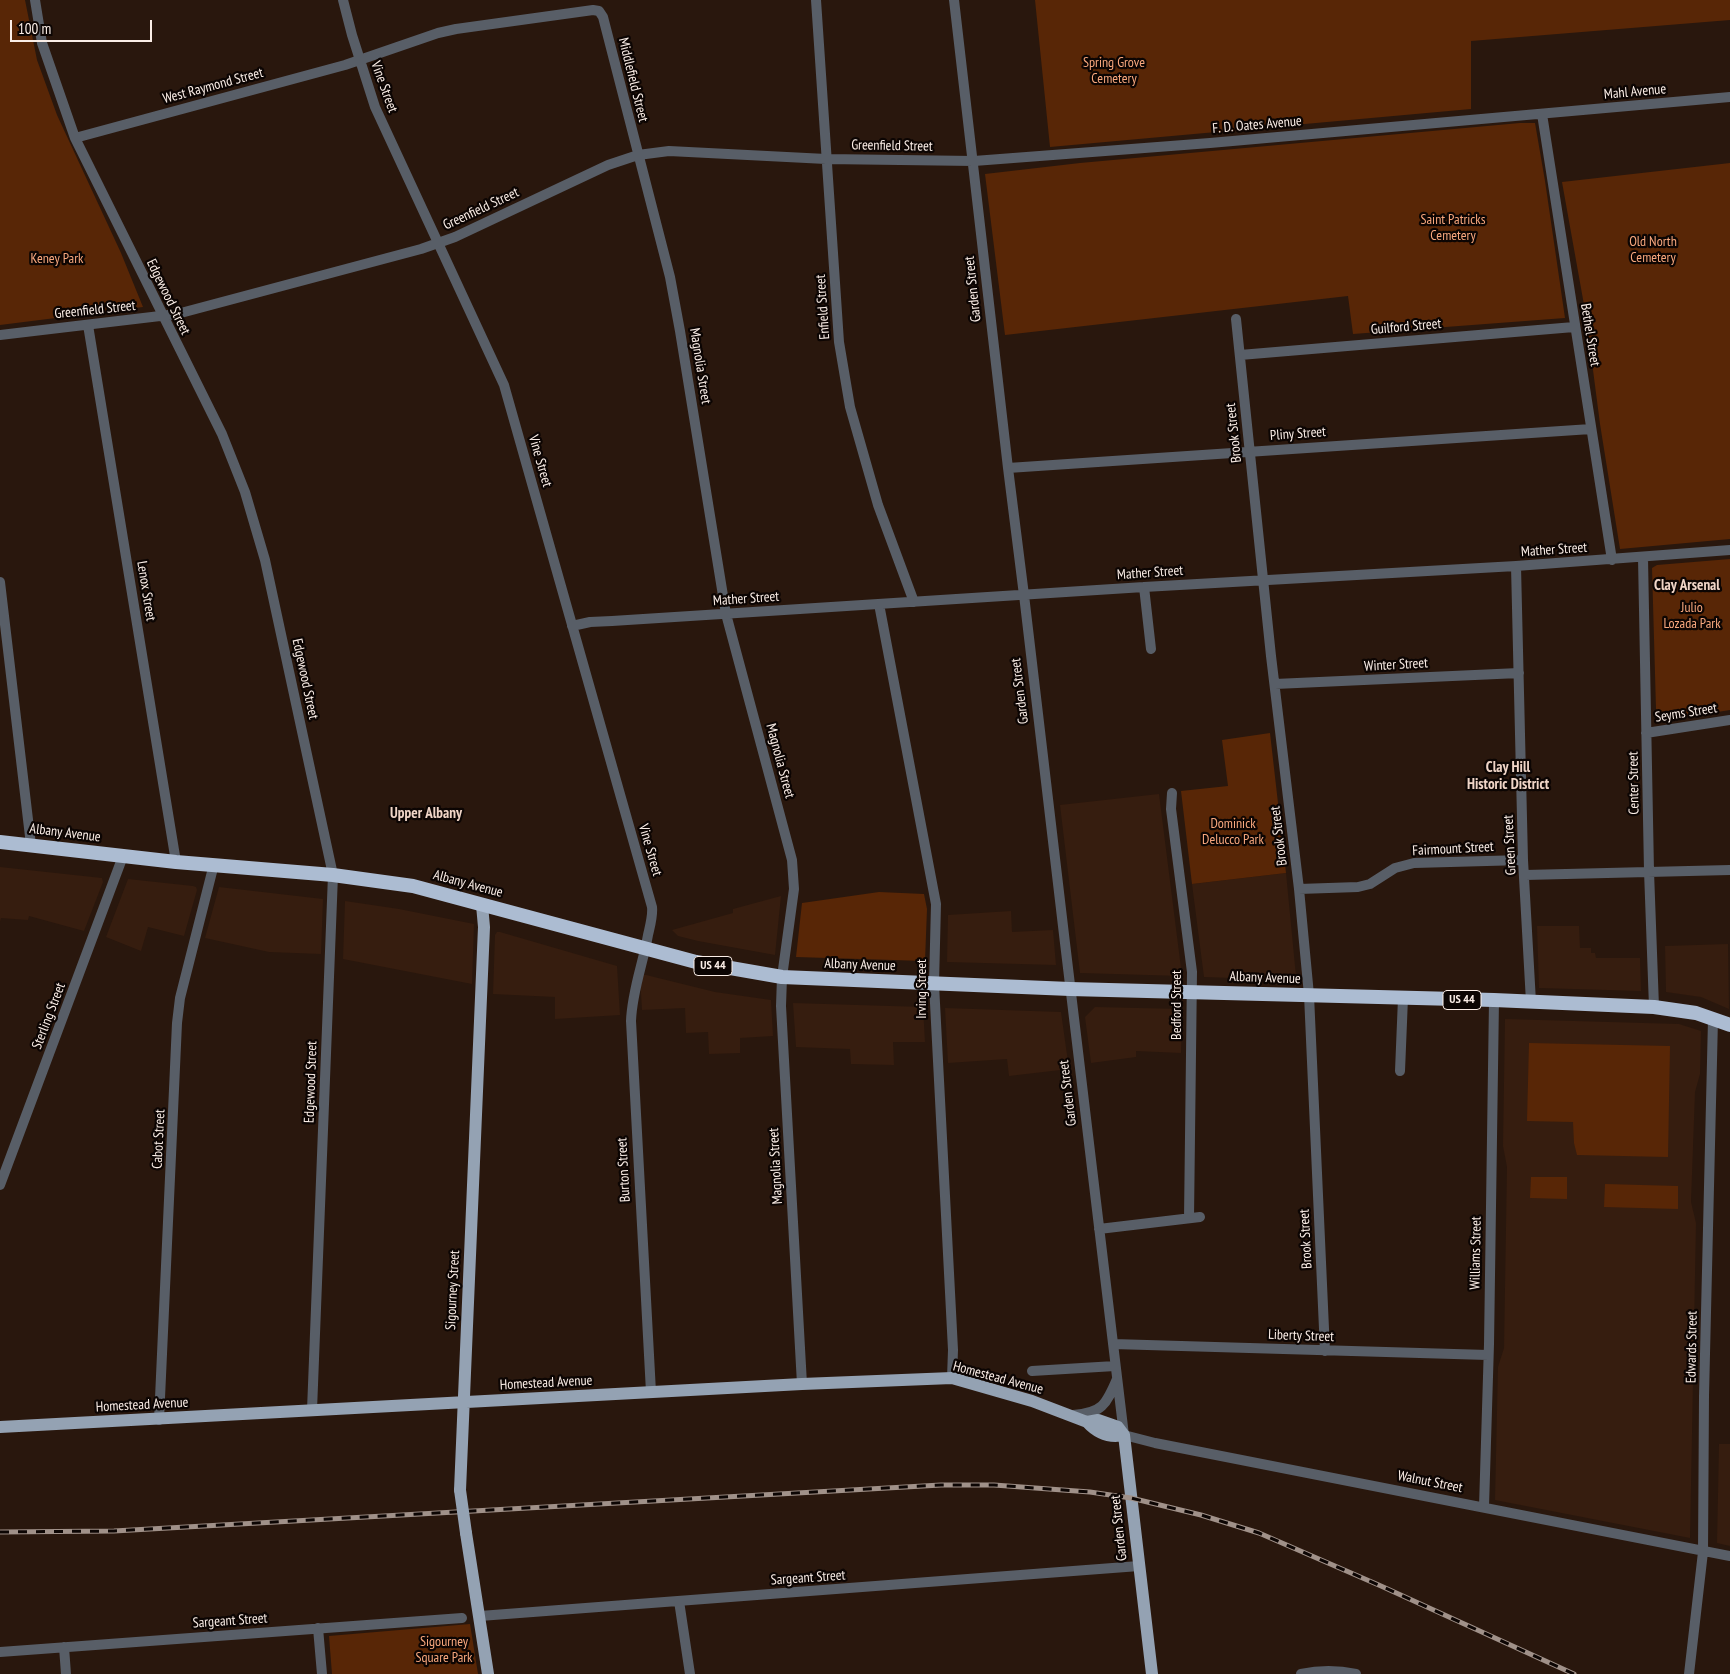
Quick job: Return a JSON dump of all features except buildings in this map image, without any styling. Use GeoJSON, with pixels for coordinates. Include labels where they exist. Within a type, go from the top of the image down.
{"type":"FeatureCollection","features":[{"type":"Feature","properties":{"kind":"highway","name":"Albany Avenue"},"geometry":{"type":"LineString","coordinates":[[0,842],[176,862],[333,875],[413,886],[713,966],[782,977],[1070,989],[1494,1000],[1654,1007],[1680,1010],[1730,1025]]}},
{"type":"Feature","properties":{"kind":"main road","name":"Sigourney Street"},"geometry":{"type":"LineString","coordinates":[[482,905],[484,937],[460,1490],[488,1674]]}},
{"type":"Feature","properties":{"kind":"main road","name":"Homestead Avenue"},"geometry":{"type":"LineString","coordinates":[[0,1427],[159,1420],[802,1384],[952,1378],[1032,1401],[1087,1422],[1094,1430],[1115,1437],[1124,1435]]}},
{"type":"Feature","properties":{"kind":"main road","name":"Garden Street"},"geometry":{"type":"LineString","coordinates":[[1124,1435],[1152,1674]]}},
{"type":"Feature","properties":{"kind":"street","name":"Edgewood Street"},"geometry":{"type":"LineString","coordinates":[[35,0],[42,43],[75,138],[162,317],[222,434],[245,492],[265,560],[333,875],[312,1410]]}},
{"type":"Feature","properties":{"kind":"street","name":"Vine Street"},"geometry":{"type":"LineString","coordinates":[[343,0],[359,60],[375,107],[504,386],[652,907],[646,947]]}},
{"type":"Feature","properties":{"kind":"street","name":"Enfield Street"},"geometry":{"type":"LineString","coordinates":[[816,0],[839,342],[850,407],[878,505],[914,602]]}},
{"type":"Feature","properties":{"kind":"street","name":"Garden Street"},"geometry":{"type":"LineString","coordinates":[[954,0],[1124,1435]]}},
{"type":"Feature","properties":{"kind":"street","name":"West Raymond Street"},"geometry":{"type":"LineString","coordinates":[[75,138],[359,60],[438,33],[540,16],[593,10],[599,11]]}},
{"type":"Feature","properties":{"kind":"street","name":"Middlefield Street"},"geometry":{"type":"LineString","coordinates":[[599,11],[603,16],[638,155]]}},
{"type":"Feature","properties":{"kind":"street","name":"Mahl Avenue"},"geometry":{"type":"LineString","coordinates":[[1542,114],[1730,98]]}},
{"type":"Feature","properties":{"kind":"street","name":"F. D. Oates Avenue"},"geometry":{"type":"LineString","coordinates":[[974,161],[1210,143],[1542,114]]}},
{"type":"Feature","properties":{"kind":"street","name":"Bethel Street"},"geometry":{"type":"LineString","coordinates":[[1542,114],[1612,560]]}},
{"type":"Feature","properties":{"kind":"street","name":"Greenfield Street"},"geometry":{"type":"LineString","coordinates":[[0,335],[177,314],[438,243],[464,233],[608,165],[638,155],[669,151],[826,159],[974,161]]}},
{"type":"Feature","properties":{"kind":"street","name":"Magnolia Street"},"geometry":{"type":"LineString","coordinates":[[638,155],[670,277],[726,614],[792,860],[794,889],[782,977],[781,1006],[802,1384]]}},
{"type":"Feature","properties":{"kind":"street","name":"Brook Street"},"geometry":{"type":"LineString","coordinates":[[1236,319],[1263,580],[1299,889],[1309,996],[1325,1351]]}},
{"type":"Feature","properties":{"kind":"street","name":"Lenox Street"},"geometry":{"type":"LineString","coordinates":[[88,325],[176,862]]}},
{"type":"Feature","properties":{"kind":"street","name":"Guilford Street"},"geometry":{"type":"LineString","coordinates":[[1240,355],[1574,327]]}},
{"type":"Feature","properties":{"kind":"street","name":"Pliny Street"},"geometry":{"type":"LineString","coordinates":[[1008,468],[1591,429]]}},
{"type":"Feature","properties":{"kind":"street","name":"Mather Street"},"geometry":{"type":"LineString","coordinates":[[572,626],[590,622],[1612,560],[1730,550]]}},
{"type":"Feature","properties":{"kind":"street","name":"Center Street"},"geometry":{"type":"LineString","coordinates":[[1643,558],[1649,871],[1654,1007]]}},
{"type":"Feature","properties":{"kind":"street","name":"Green Street"},"geometry":{"type":"LineString","coordinates":[[1516,566],[1524,860],[1531,1002]]}},
{"type":"Feature","properties":{"kind":"street"},"geometry":{"type":"LineString","coordinates":[[0,582],[31,845]]}},
{"type":"Feature","properties":{"kind":"street"},"geometry":{"type":"LineString","coordinates":[[1144,587],[1151,649]]}},
{"type":"Feature","properties":{"kind":"street","name":"Irving Street"},"geometry":{"type":"LineString","coordinates":[[880,604],[936,904],[934,984],[954,1350],[952,1378]]}},
{"type":"Feature","properties":{"kind":"street","name":"Winter Street"},"geometry":{"type":"LineString","coordinates":[[1275,684],[1519,673]]}},
{"type":"Feature","properties":{"kind":"street","name":"Seyms Street"},"geometry":{"type":"LineString","coordinates":[[1646,733],[1730,720]]}},
{"type":"Feature","properties":{"kind":"street","name":"Bedford Street"},"geometry":{"type":"LineString","coordinates":[[1172,793],[1171,809],[1191,962],[1189,1218]]}},
{"type":"Feature","properties":{"kind":"street","name":"Sterling Street"},"geometry":{"type":"LineString","coordinates":[[0,1185],[123,856]]}},
{"type":"Feature","properties":{"kind":"street","name":"Fairmount Street"},"geometry":{"type":"LineString","coordinates":[[1299,889],[1358,887],[1370,884],[1395,868],[1414,863],[1524,860]]}},
{"type":"Feature","properties":{"kind":"street","name":"Cabot Street"},"geometry":{"type":"LineString","coordinates":[[159,1420],[177,1023],[180,998],[214,864]]}},
{"type":"Feature","properties":{"kind":"street"},"geometry":{"type":"LineString","coordinates":[[1525,875],[1730,870]]}},
{"type":"Feature","properties":{"kind":"street","name":"Burton Street"},"geometry":{"type":"LineString","coordinates":[[646,947],[632,1001],[631,1032],[651,1392]]}},
{"type":"Feature","properties":{"kind":"street"},"geometry":{"type":"LineString","coordinates":[[1400,1071],[1403,998]]}},
{"type":"Feature","properties":{"kind":"street","name":"Williams Street"},"geometry":{"type":"LineString","coordinates":[[1484,1507],[1494,1000]]}},
{"type":"Feature","properties":{"kind":"street","name":"Edwards Street"},"geometry":{"type":"LineString","coordinates":[[1689,1674],[1703,1552],[1704,1396],[1713,1019]]}},
{"type":"Feature","properties":{"kind":"street"},"geometry":{"type":"LineString","coordinates":[[1099,1229],[1200,1217]]}},
{"type":"Feature","properties":{"kind":"street","name":"Liberty Street"},"geometry":{"type":"LineString","coordinates":[[1113,1344],[1488,1356]]}},
{"type":"Feature","properties":{"kind":"street"},"geometry":{"type":"LineString","coordinates":[[1032,1371],[1115,1366]]}},
{"type":"Feature","properties":{"kind":"street"},"geometry":{"type":"LineString","coordinates":[[1070,1416],[1088,1414],[1104,1405],[1117,1378]]}},
{"type":"Feature","properties":{"kind":"street","name":"Walnut Street"},"geometry":{"type":"LineString","coordinates":[[1124,1435],[1241,1460],[1730,1556]]}},
{"type":"Feature","properties":{"kind":"street","name":"Sargeant Street"},"geometry":{"type":"LineString","coordinates":[[480,1616],[1139,1566]]}},
{"type":"Feature","properties":{"kind":"street"},"geometry":{"type":"LineString","coordinates":[[678,1601],[690,1674]]}},
{"type":"Feature","properties":{"kind":"street","name":"Sargeant Street"},"geometry":{"type":"LineString","coordinates":[[0,1652],[462,1618]]}},
{"type":"Feature","properties":{"kind":"street"},"geometry":{"type":"LineString","coordinates":[[318,1628],[322,1674]]}},
{"type":"Feature","properties":{"kind":"street"},"geometry":{"type":"LineString","coordinates":[[64,1647],[66,1674]]}},
{"type":"Feature","properties":{"kind":"street"},"geometry":{"type":"LineString","coordinates":[[1301,1674],[1319,1670],[1339,1670],[1356,1674]]}},
{"type":"Feature","properties":{"kind":"shaded area"},"geometry":{"type":"Polygon","coordinates":[[[1159,794],[1182,976],[1080,973],[1060,805],[1159,794]]]}},
{"type":"Feature","properties":{"kind":"shaded area"},"geometry":{"type":"Polygon","coordinates":[[[0,867],[102,878],[103,882],[84,931],[29,916],[28,920],[1,918],[0,922],[0,867]]]}},
{"type":"Feature","properties":{"kind":"shaded area"},"geometry":{"type":"Polygon","coordinates":[[[1286,873],[1296,976],[1293,980],[1204,977],[1192,884],[1286,873]]]}},
{"type":"Feature","properties":{"kind":"shaded area"},"geometry":{"type":"Polygon","coordinates":[[[128,879],[196,887],[197,890],[184,936],[148,927],[141,951],[106,937],[128,879]]]}},
{"type":"Feature","properties":{"kind":"shaded area"},"geometry":{"type":"Polygon","coordinates":[[[219,887],[323,899],[321,954],[269,952],[205,938],[219,887]]]}},
{"type":"Feature","properties":{"kind":"shaded area"},"geometry":{"type":"Polygon","coordinates":[[[781,896],[775,955],[698,941],[678,936],[672,930],[733,913],[733,909],[781,896]]]}},
{"type":"Feature","properties":{"kind":"shaded area"},"geometry":{"type":"Polygon","coordinates":[[[345,901],[399,909],[474,924],[472,984],[343,959],[345,901]]]}},
{"type":"Feature","properties":{"kind":"shaded area"},"geometry":{"type":"Polygon","coordinates":[[[1011,911],[1012,932],[1053,930],[1056,965],[947,962],[948,915],[1011,911]]]}},
{"type":"Feature","properties":{"kind":"shaded area"},"geometry":{"type":"Polygon","coordinates":[[[1537,926],[1579,926],[1580,948],[1591,948],[1591,953],[1595,953],[1596,958],[1640,958],[1641,991],[1539,988],[1537,926]]]}},
{"type":"Feature","properties":{"kind":"shaded area"},"geometry":{"type":"Polygon","coordinates":[[[497,932],[617,966],[620,1015],[555,1019],[555,997],[493,994],[495,935],[497,932]]]}},
{"type":"Feature","properties":{"kind":"shaded area"},"geometry":{"type":"Polygon","coordinates":[[[1728,944],[1729,1009],[1701,997],[1666,992],[1665,946],[1728,944]]]}},
{"type":"Feature","properties":{"kind":"shaded area"},"geometry":{"type":"Polygon","coordinates":[[[642,974],[715,992],[771,1000],[773,1036],[740,1038],[740,1053],[709,1054],[708,1032],[686,1033],[685,1008],[642,1010],[640,977],[642,974]]]}},
{"type":"Feature","properties":{"kind":"shaded area"},"geometry":{"type":"Polygon","coordinates":[[[793,1003],[923,1007],[925,1042],[893,1042],[894,1065],[851,1064],[850,1049],[796,1047],[793,1003]]]}},
{"type":"Feature","properties":{"kind":"shaded area"},"geometry":{"type":"Polygon","coordinates":[[[1095,1007],[1182,1009],[1181,1053],[1136,1051],[1136,1057],[1091,1063],[1085,1017],[1095,1007]]]}},
{"type":"Feature","properties":{"kind":"shaded area"},"geometry":{"type":"Polygon","coordinates":[[[945,1008],[1061,1012],[1069,1069],[1009,1076],[1007,1059],[948,1063],[945,1008]]]}},
{"type":"Feature","properties":{"kind":"shaded area"},"geometry":{"type":"Polygon","coordinates":[[[1505,1019],[1679,1024],[1701,1031],[1700,1074],[1695,1092],[1691,1202],[1696,1223],[1690,1538],[1495,1500],[1498,1367],[1504,1348],[1507,1167],[1503,1146],[1505,1019]]]}},
{"type":"Feature","properties":{"kind":"shaded area"},"geometry":{"type":"Polygon","coordinates":[[[1719,1444],[1730,1444],[1730,1546],[1717,1543],[1719,1444]]]}},
{"type":"Feature","properties":{"kind":"green space","name":"Keney Park"},"geometry":{"type":"Polygon","coordinates":[[[0,0],[25,0],[37,60],[57,115],[121,253],[143,307],[0,325],[0,0]]]}},
{"type":"Feature","properties":{"kind":"green space","name":"Spring Grove Cemetery"},"geometry":{"type":"Polygon","coordinates":[[[1035,0],[1730,0],[1730,20],[1471,41],[1471,109],[1050,147],[1035,0]]]}},
{"type":"Feature","properties":{"kind":"green space","name":"Saint Patricks Cemetery"},"geometry":{"type":"Polygon","coordinates":[[[1535,123],[1565,318],[1353,334],[1348,296],[1005,335],[985,174],[1080,163],[1535,123]]]}},
{"type":"Feature","properties":{"kind":"green space","name":"Old North Cemetery"},"geometry":{"type":"Polygon","coordinates":[[[1730,163],[1730,539],[1620,549],[1600,424],[1586,316],[1562,182],[1730,163]]]}},
{"type":"Feature","properties":{"kind":"green space","name":"Julio Lozada Park"},"geometry":{"type":"Polygon","coordinates":[[[1730,559],[1730,710],[1667,720],[1656,709],[1652,568],[1657,565],[1730,559]]]}},
{"type":"Feature","properties":{"kind":"green space","name":"Dominick Delucco Park"},"geometry":{"type":"Polygon","coordinates":[[[1270,733],[1286,873],[1192,884],[1181,791],[1228,786],[1222,740],[1270,733]]]}},
{"type":"Feature","properties":{"kind":"green space"},"geometry":{"type":"Polygon","coordinates":[[[879,892],[924,894],[927,909],[925,961],[796,957],[802,903],[879,892]]]}},
{"type":"Feature","properties":{"kind":"green space"},"geometry":{"type":"Polygon","coordinates":[[[1529,1043],[1670,1046],[1668,1157],[1577,1155],[1574,1143],[1573,1122],[1527,1121],[1529,1043]]]}},
{"type":"Feature","properties":{"kind":"green space"},"geometry":{"type":"Polygon","coordinates":[[[1531,1177],[1567,1177],[1567,1199],[1530,1198],[1531,1177]]]}},
{"type":"Feature","properties":{"kind":"green space"},"geometry":{"type":"Polygon","coordinates":[[[1605,1184],[1678,1186],[1678,1209],[1604,1207],[1605,1184]]]}},
{"type":"Feature","properties":{"kind":"green space","name":"Sigourney Square Park"},"geometry":{"type":"Polygon","coordinates":[[[470,1624],[478,1674],[332,1674],[329,1636],[470,1624]]]}},
{"type":"Feature","properties":{"kind":"railway"},"geometry":{"type":"LineString","coordinates":[[0,1532],[114,1531],[941,1485],[994,1485],[1090,1492],[1131,1498],[1201,1515],[1259,1533],[1574,1674]]}},
{"type":"Feature","properties":{"kind":"district","name":"Clay Arsenal"},"geometry":{"type":"Point","coordinates":[1687,586]}},
{"type":"Feature","properties":{"kind":"district","name":"Clay Hill Historic District"},"geometry":{"type":"Point","coordinates":[1508,776]}},
{"type":"Feature","properties":{"kind":"district","name":"Upper Albany"},"geometry":{"type":"Point","coordinates":[426,814]}}]}
